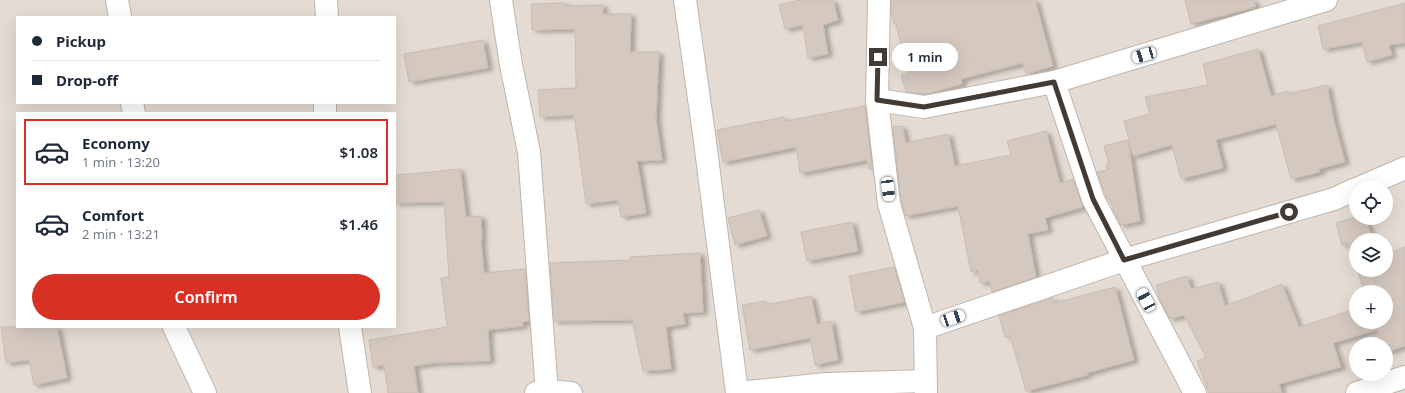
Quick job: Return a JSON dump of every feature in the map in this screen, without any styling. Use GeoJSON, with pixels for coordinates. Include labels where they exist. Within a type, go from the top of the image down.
{"type":"FeatureCollection","features":[{"type":"Feature","properties":{"kind":"street"},"geometry":{"type":"LineString","coordinates":[[117,0],[120,16]]}},
{"type":"Feature","properties":{"kind":"street"},"geometry":{"type":"LineString","coordinates":[[326,0],[327,16]]}},
{"type":"Feature","properties":{"kind":"street"},"geometry":{"type":"LineString","coordinates":[[501,0],[511,65],[529,152],[543,392],[571,393]]}},
{"type":"Feature","properties":{"kind":"street"},"geometry":{"type":"LineString","coordinates":[[685,0],[703,126],[737,393],[826,384],[926,387],[925,328],[889,204],[877,100],[880,0]]}},
{"type":"Feature","properties":{"kind":"street"},"geometry":{"type":"LineString","coordinates":[[877,100],[924,107],[1054,82],[1326,0]]}},
{"type":"Feature","properties":{"kind":"street"},"geometry":{"type":"LineString","coordinates":[[1054,82],[1093,199],[1195,393]]}},
{"type":"Feature","properties":{"kind":"street"},"geometry":{"type":"LineString","coordinates":[[1375,181],[1405,168]]}},
{"type":"Feature","properties":{"kind":"street"},"geometry":{"type":"LineString","coordinates":[[925,328],[1124,260],[1334,199],[1349,192]]}},
{"type":"Feature","properties":{"kind":"street"},"geometry":{"type":"LineString","coordinates":[[174,328],[205,393]]}},
{"type":"Feature","properties":{"kind":"street"},"geometry":{"type":"LineString","coordinates":[[350,328],[360,393]]}},
{"type":"Feature","properties":{"kind":"street"},"geometry":{"type":"LineString","coordinates":[[1357,393],[1405,377]]}},
{"type":"Feature","properties":{"kind":"shaded area"},"geometry":{"type":"Polygon","coordinates":[[[0,0],[1405,0],[1405,393],[0,393],[0,0]]]}},
{"type":"Feature","properties":{"kind":"building"},"geometry":{"type":"Polygon","coordinates":[[[799,0],[833,0],[838,20],[823,25],[828,54],[808,58],[803,25],[785,29],[779,5],[799,0]]]}},
{"type":"Feature","properties":{"kind":"building"},"geometry":{"type":"Polygon","coordinates":[[[891,0],[1035,0],[1053,66],[1026,74],[1023,63],[961,79],[962,84],[926,94],[906,92],[901,75],[908,73],[896,24],[894,24],[891,13],[891,0]]]}},
{"type":"Feature","properties":{"kind":"building"},"geometry":{"type":"Polygon","coordinates":[[[1185,0],[1254,0],[1255,7],[1191,24],[1185,0]]]}},
{"type":"Feature","properties":{"kind":"building"},"geometry":{"type":"Polygon","coordinates":[[[566,3],[566,6],[603,5],[603,14],[631,14],[630,52],[659,52],[656,119],[662,160],[637,161],[646,213],[621,217],[618,200],[586,204],[574,115],[540,117],[538,90],[576,88],[575,29],[532,30],[531,4],[566,3]]]}},
{"type":"Feature","properties":{"kind":"building"},"geometry":{"type":"Polygon","coordinates":[[[1405,3],[1405,43],[1389,45],[1392,55],[1367,62],[1362,42],[1323,49],[1318,26],[1405,3]]]}},
{"type":"Feature","properties":{"kind":"building"},"geometry":{"type":"Polygon","coordinates":[[[483,40],[488,68],[409,82],[404,54],[483,40]]]}},
{"type":"Feature","properties":{"kind":"building"},"geometry":{"type":"Polygon","coordinates":[[[1258,49],[1271,96],[1288,91],[1288,94],[1327,85],[1334,121],[1345,162],[1319,169],[1320,172],[1291,179],[1276,124],[1216,140],[1223,168],[1181,179],[1172,145],[1133,156],[1124,121],[1150,114],[1145,97],[1208,85],[1203,64],[1258,49]]]}},
{"type":"Feature","properties":{"kind":"building"},"geometry":{"type":"Polygon","coordinates":[[[865,106],[872,169],[869,169],[867,160],[800,173],[796,147],[723,162],[717,130],[784,117],[785,121],[865,106]]]}},
{"type":"Feature","properties":{"kind":"building"},"geometry":{"type":"Polygon","coordinates":[[[902,126],[906,143],[948,134],[955,166],[1011,155],[1007,141],[1046,131],[1060,183],[1073,179],[1083,207],[1045,218],[1048,230],[1028,234],[1036,277],[992,292],[990,281],[980,283],[978,270],[971,272],[958,206],[905,216],[900,193],[893,127],[902,126]]]}},
{"type":"Feature","properties":{"kind":"building"},"geometry":{"type":"Polygon","coordinates":[[[1128,140],[1140,221],[1121,225],[1113,210],[1111,200],[1108,200],[1105,194],[1097,172],[1107,170],[1106,164],[1109,163],[1104,146],[1128,140]]]}},
{"type":"Feature","properties":{"kind":"building"},"geometry":{"type":"Polygon","coordinates":[[[460,169],[466,217],[481,216],[481,240],[484,273],[525,269],[529,321],[522,322],[523,326],[488,330],[490,361],[435,363],[414,366],[418,393],[388,393],[384,365],[373,367],[369,340],[447,327],[441,278],[449,277],[444,202],[396,203],[396,175],[460,169]]]}},
{"type":"Feature","properties":{"kind":"building"},"geometry":{"type":"Polygon","coordinates":[[[759,210],[767,236],[735,245],[728,218],[759,210]]]}},
{"type":"Feature","properties":{"kind":"building"},"geometry":{"type":"Polygon","coordinates":[[[1349,219],[1349,225],[1368,225],[1370,233],[1349,233],[1349,248],[1347,243],[1342,245],[1336,223],[1349,219]]]}},
{"type":"Feature","properties":{"kind":"building"},"geometry":{"type":"Polygon","coordinates":[[[852,222],[858,251],[807,261],[801,232],[852,222]]]}},
{"type":"Feature","properties":{"kind":"building"},"geometry":{"type":"Polygon","coordinates":[[[1405,247],[1405,346],[1393,350],[1393,337],[1380,337],[1377,330],[1349,337],[1333,343],[1341,367],[1279,384],[1282,393],[1209,393],[1197,361],[1206,357],[1184,315],[1170,319],[1159,298],[1156,285],[1187,276],[1191,289],[1218,282],[1225,306],[1282,284],[1299,327],[1349,311],[1349,329],[1393,329],[1393,285],[1362,285],[1360,277],[1393,277],[1393,251],[1405,247]]]}},
{"type":"Feature","properties":{"kind":"building"},"geometry":{"type":"Polygon","coordinates":[[[700,253],[703,312],[683,313],[685,324],[666,327],[671,369],[643,371],[632,320],[554,321],[550,263],[631,260],[630,257],[700,253]]]}},
{"type":"Feature","properties":{"kind":"building"},"geometry":{"type":"Polygon","coordinates":[[[894,267],[905,302],[856,312],[849,276],[894,267]]]}},
{"type":"Feature","properties":{"kind":"building"},"geometry":{"type":"Polygon","coordinates":[[[1115,287],[1134,360],[1087,373],[1088,375],[1026,391],[1010,335],[1005,337],[999,316],[1053,298],[1054,303],[1115,287]]]}},
{"type":"Feature","properties":{"kind":"building"},"geometry":{"type":"Polygon","coordinates":[[[811,296],[817,324],[831,321],[838,360],[815,365],[810,338],[750,350],[742,305],[765,301],[766,305],[811,296]]]}},
{"type":"Feature","properties":{"kind":"building"},"geometry":{"type":"Polygon","coordinates":[[[1,327],[57,328],[67,378],[34,385],[29,360],[6,363],[1,327]]]}},
{"type":"Feature","properties":{"kind":"route"},"geometry":{"type":"LineString","coordinates":[[878,57],[877,100],[924,107],[1054,82],[1093,199],[1124,260],[1289,212]]}}]}
